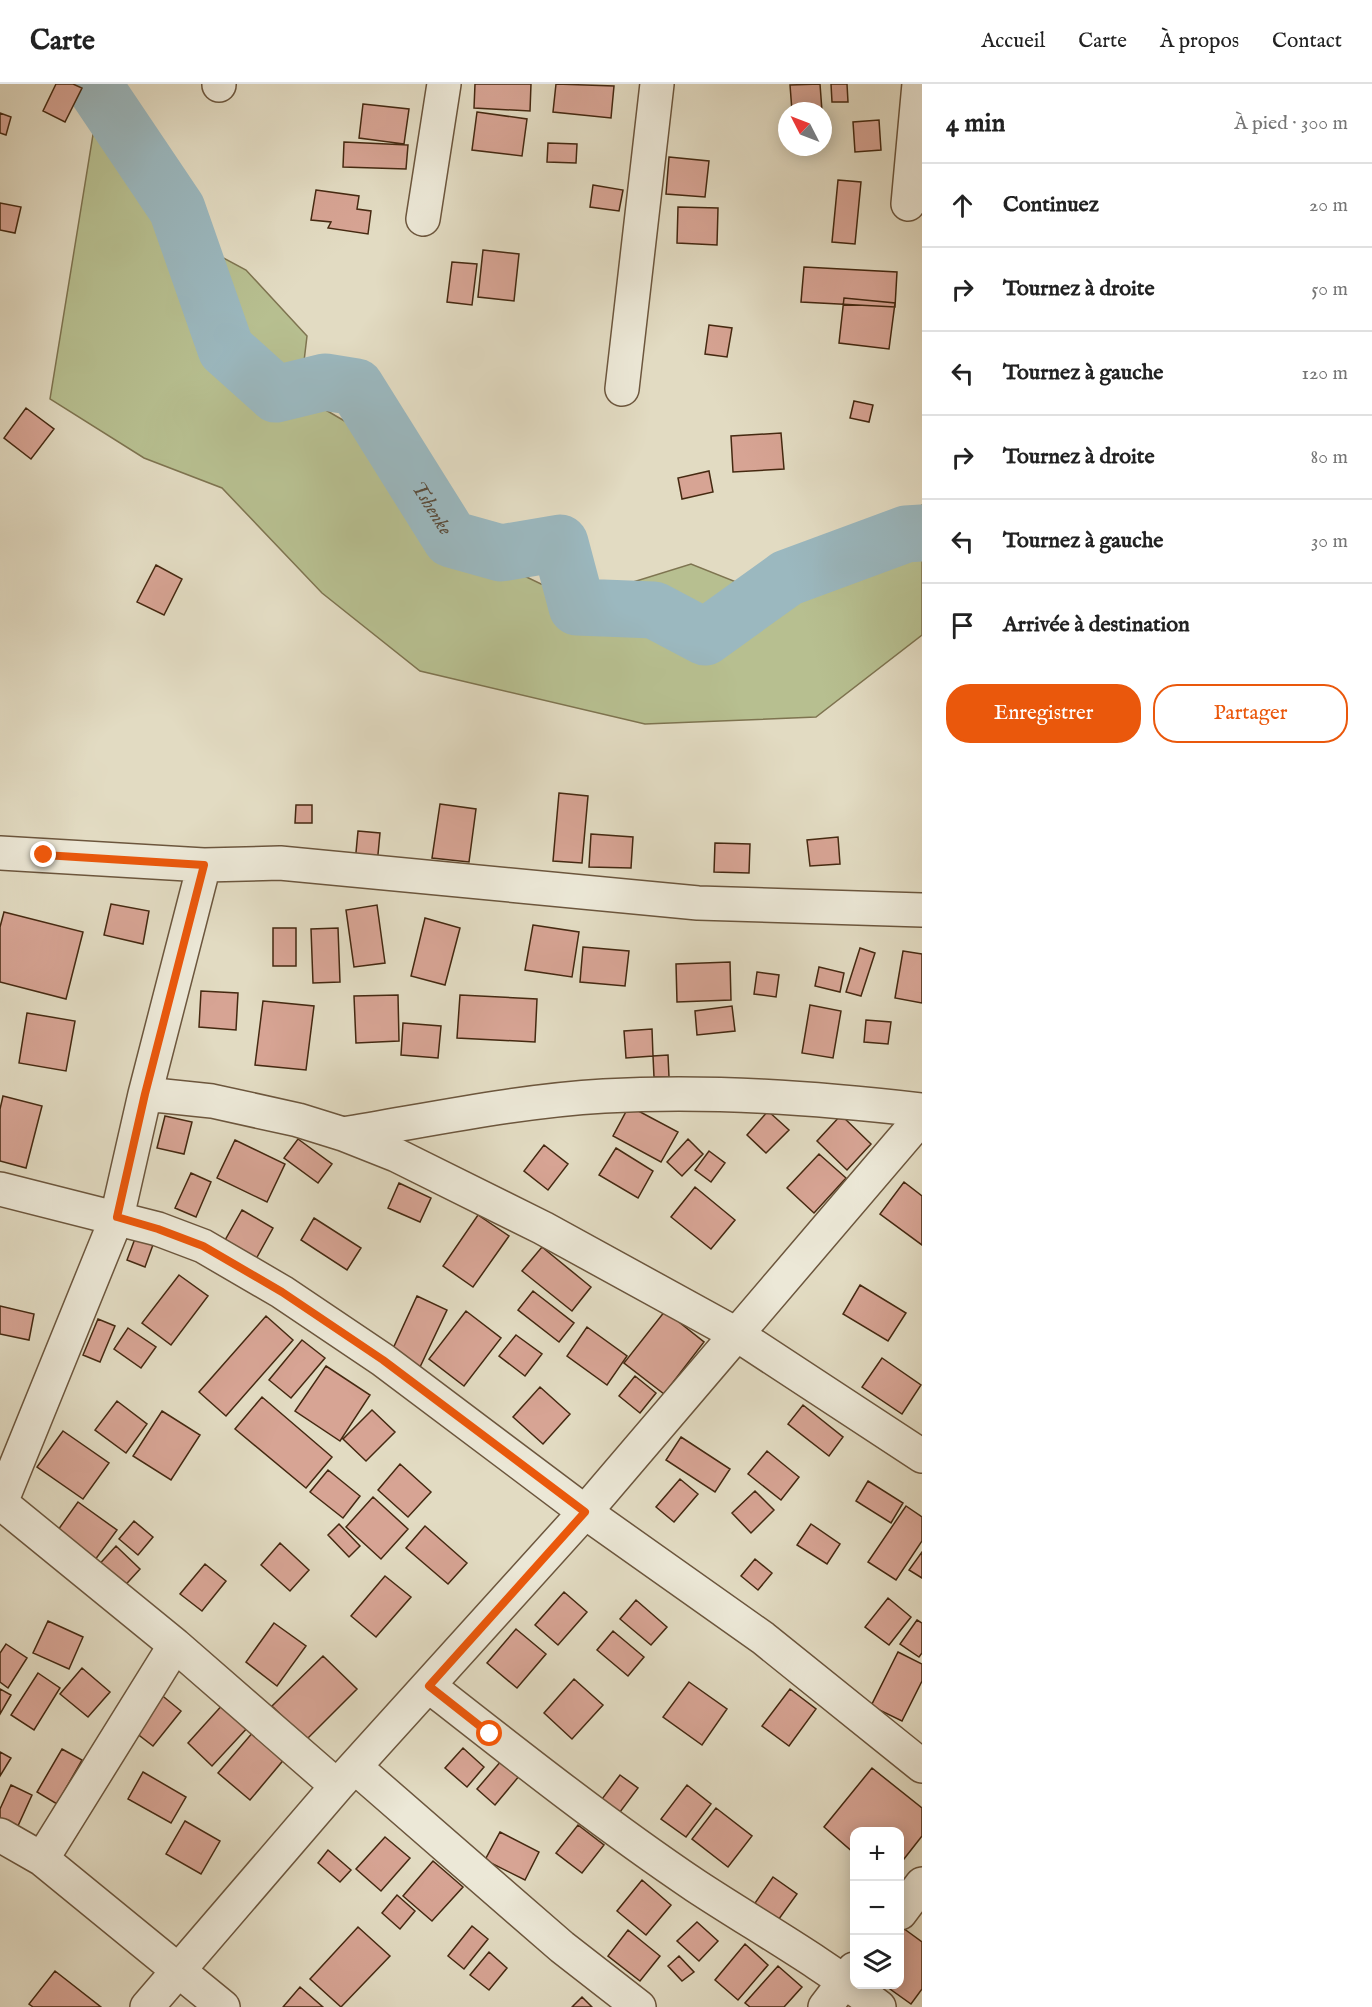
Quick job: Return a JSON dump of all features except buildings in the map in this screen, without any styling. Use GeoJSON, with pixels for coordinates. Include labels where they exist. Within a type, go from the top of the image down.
{"type":"FeatureCollection","features":[{"type":"Feature","properties":{"kind":"street"},"geometry":{"type":"LineString","coordinates":[[423,219],[444,84]]}},
{"type":"Feature","properties":{"kind":"street"},"geometry":{"type":"LineString","coordinates":[[622,389],[657,84]]}},
{"type":"Feature","properties":{"kind":"street"},"geometry":{"type":"LineString","coordinates":[[908,204],[919,84]]}},
{"type":"Feature","properties":{"kind":"street"},"geometry":{"type":"LineString","coordinates":[[0,853],[204,865],[280,863],[698,903],[922,910]]}},
{"type":"Feature","properties":{"kind":"street"},"geometry":{"type":"LineString","coordinates":[[204,865],[145,1094],[117,1217],[1,1504],[175,1645],[346,1776],[639,2007]]}},
{"type":"Feature","properties":{"kind":"street"},"geometry":{"type":"LineString","coordinates":[[343,1134],[482,1111],[603,1096],[723,1093],[831,1099],[922,1110]]}},
{"type":"Feature","properties":{"kind":"street"},"geometry":{"type":"LineString","coordinates":[[145,1094],[212,1101],[343,1134],[396,1155],[543,1228],[736,1335],[922,1456]]}},
{"type":"Feature","properties":{"kind":"street"},"geometry":{"type":"LineString","coordinates":[[147,2007],[177,1969],[346,1776],[585,1512],[922,1117]]}},
{"type":"Feature","properties":{"kind":"street"},"geometry":{"type":"LineString","coordinates":[[0,1189],[158,1229],[203,1246],[282,1292],[383,1360],[585,1512],[763,1638],[922,1766]]}},
{"type":"Feature","properties":{"kind":"street"},"geometry":{"type":"LineString","coordinates":[[42,1859],[175,1645]]}},
{"type":"Feature","properties":{"kind":"street"},"geometry":{"type":"LineString","coordinates":[[429,1686],[602,1820],[697,1886],[850,1975],[825,2007]]}},
{"type":"Feature","properties":{"kind":"street"},"geometry":{"type":"LineString","coordinates":[[0,1834],[42,1859],[223,2007]]}},
{"type":"Feature","properties":{"kind":"street"},"geometry":{"type":"LineString","coordinates":[[904,1908],[922,1884]]}},
{"type":"Feature","properties":{"kind":"street"},"geometry":{"type":"LineString","coordinates":[[863,1989],[879,2007]]}},
{"type":"Feature","properties":{"kind":"green space"},"geometry":{"type":"Polygon","coordinates":[[[97,110],[142,125],[160,224],[246,270],[307,336],[300,395],[396,451],[419,517],[487,558],[541,584],[617,587],[691,564],[761,592],[882,543],[922,505],[922,635],[816,717],[645,724],[420,671],[322,593],[222,488],[144,458],[50,399],[97,110]]]}},
{"type":"Feature","properties":{"kind":"waterway","name":"Tshenke"},"geometry":{"type":"LineString","coordinates":[[93,84],[177,209],[226,349],[276,394],[325,382],[356,387],[451,539],[501,553],[560,543],[577,607],[654,610],[705,637],[787,578],[906,534],[922,533]]}},
{"type":"Feature","properties":{"kind":"route"},"geometry":{"type":"LineString","coordinates":[[44,855],[204,865],[145,1094],[117,1217],[203,1246],[282,1292],[383,1360],[585,1512],[429,1686],[490,1734]]}}]}
